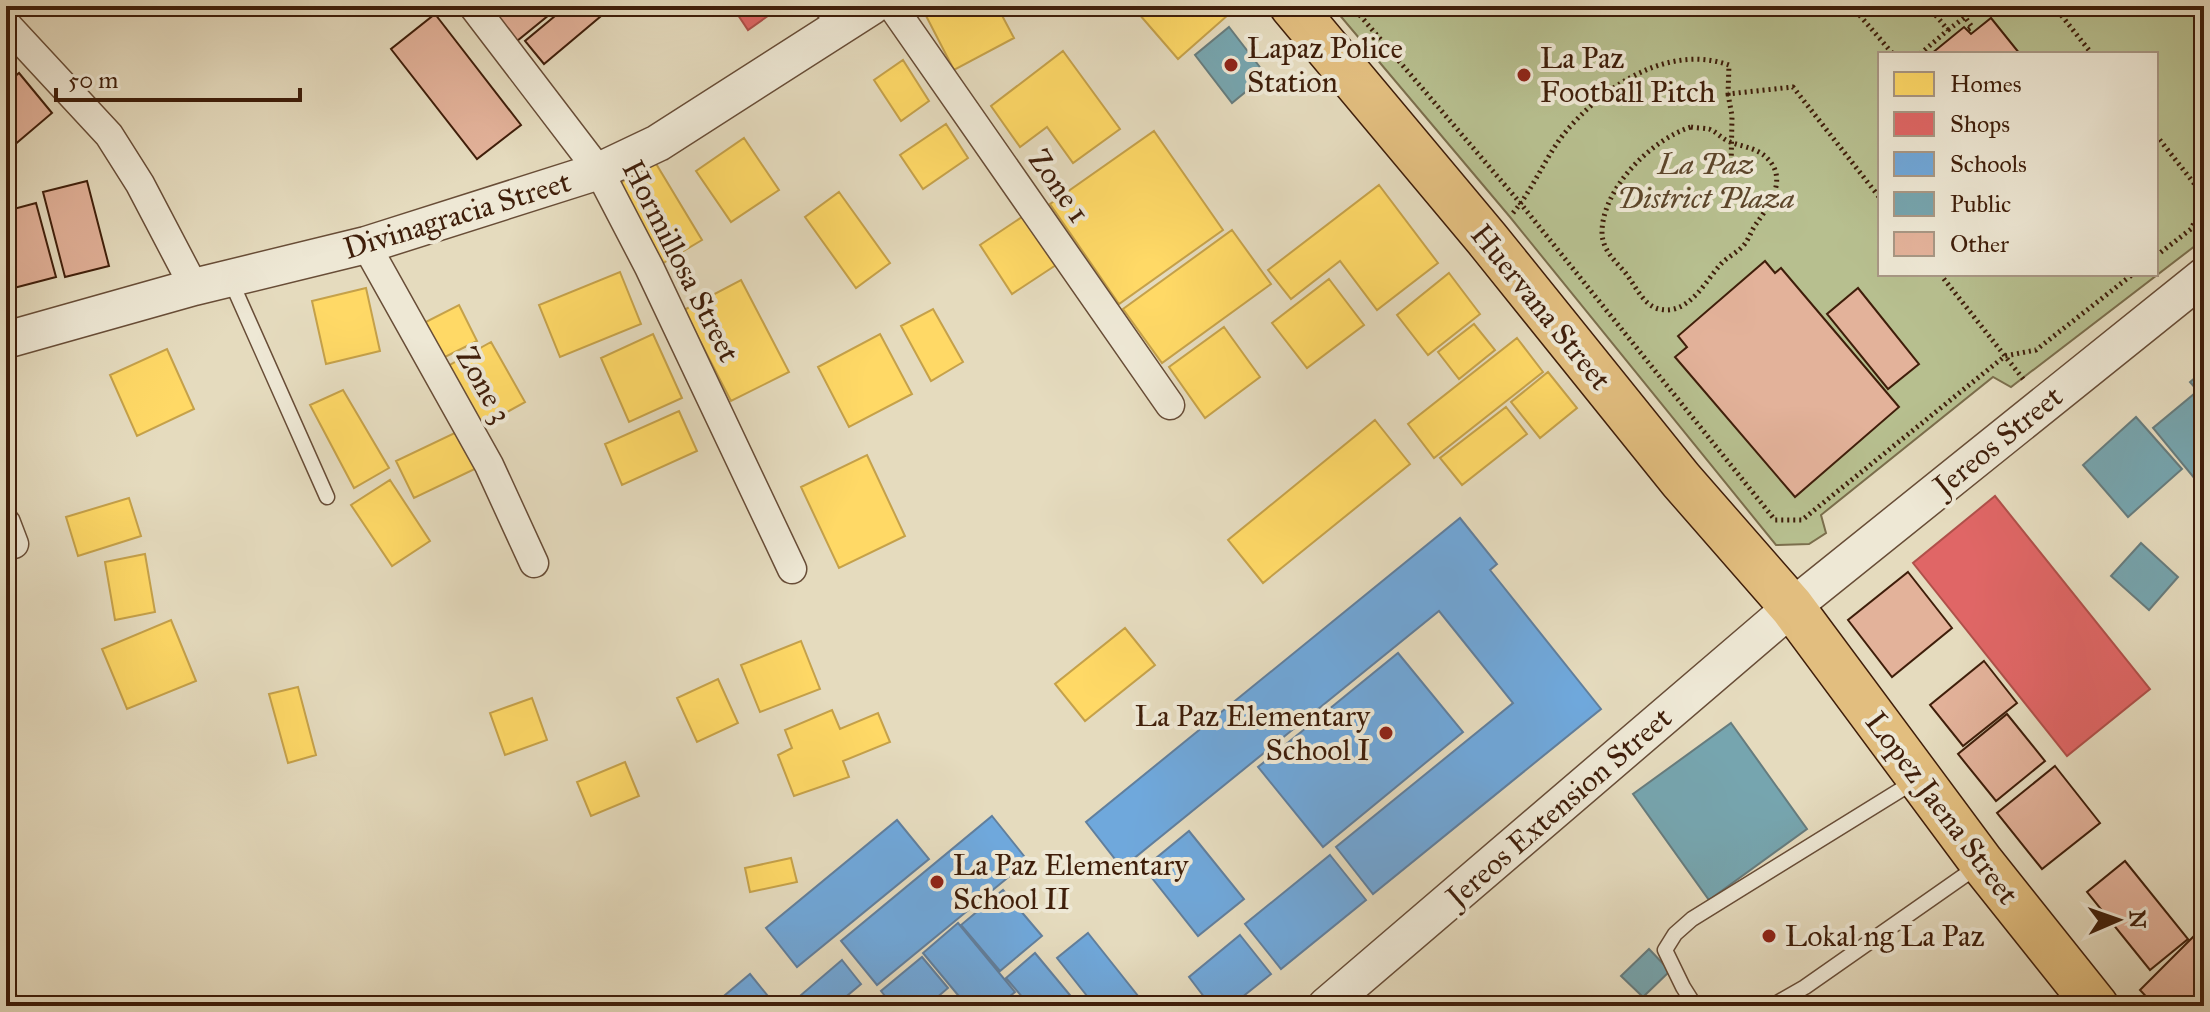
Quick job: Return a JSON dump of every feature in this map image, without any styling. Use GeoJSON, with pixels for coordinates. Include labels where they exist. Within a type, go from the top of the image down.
{"type":"FeatureCollection","features":[{"type":"Feature","properties":{"kind":"main road","name":"Huervana Street"},"geometry":{"type":"LineString","coordinates":[[1292,6],[1487,239],[1681,480],[1792,607]]}},
{"type":"Feature","properties":{"kind":"main road","name":"Lopez Jaena Street"},"geometry":{"type":"LineString","coordinates":[[1792,607],[1982,863],[2096,1006]]}},
{"type":"Feature","properties":{"kind":"street","name":"Hormillosa Street"},"geometry":{"type":"LineString","coordinates":[[473,6],[599,171],[649,267],[792,569]]}},
{"type":"Feature","properties":{"kind":"street","name":"Divinagracia Street"},"geometry":{"type":"LineString","coordinates":[[6,340],[194,287],[366,245],[599,171],[658,143],[739,89],[829,18],[872,6]]}},
{"type":"Feature","properties":{"kind":"street","name":"Zone 1"},"geometry":{"type":"LineString","coordinates":[[892,6],[1170,405]]}},
{"type":"Feature","properties":{"kind":"street"},"geometry":{"type":"LineString","coordinates":[[6,24],[109,135],[140,184],[194,287]]}},
{"type":"Feature","properties":{"kind":"street","name":"Zone 3"},"geometry":{"type":"LineString","coordinates":[[366,245],[489,465],[534,563]]}},
{"type":"Feature","properties":{"kind":"street","name":"Jereos Street"},"geometry":{"type":"LineString","coordinates":[[1792,607],[2204,276]]}},
{"type":"Feature","properties":{"kind":"street","name":"Jereos Extension Street"},"geometry":{"type":"LineString","coordinates":[[1326,1006],[1792,607]]}},
{"type":"Feature","properties":{"kind":"lane"},"geometry":{"type":"LineString","coordinates":[[230,279],[327,497]]}},
{"type":"Feature","properties":{"kind":"lane"},"geometry":{"type":"LineString","coordinates":[[1695,1006],[1665,950],[1675,934],[1692,919],[1921,777]]}},
{"type":"Feature","properties":{"kind":"lane"},"geometry":{"type":"LineString","coordinates":[[1772,1006],[1805,987],[1982,863]]}},
{"type":"Feature","properties":{"kind":"path"},"geometry":{"type":"LineString","coordinates":[[1352,6],[1521,204],[1775,520],[1802,520],[2005,356],[2036,350],[2130,276]]}},
{"type":"Feature","properties":{"kind":"path"},"geometry":{"type":"LineString","coordinates":[[1860,6],[1856,11],[1891,52]]}},
{"type":"Feature","properties":{"kind":"path"},"geometry":{"type":"LineString","coordinates":[[1928,6],[1948,30]]}},
{"type":"Feature","properties":{"kind":"path"},"geometry":{"type":"LineString","coordinates":[[2054,6],[2090,52]]}},
{"type":"Feature","properties":{"kind":"path"},"geometry":{"type":"LineString","coordinates":[[1922,52],[1965,17],[1972,27],[1967,30]]}},
{"type":"Feature","properties":{"kind":"path"},"geometry":{"type":"LineString","coordinates":[[1487,239],[1521,204],[1564,134],[1595,102],[1635,75],[1665,62],[1698,58],[1729,65],[1731,171]]}},
{"type":"Feature","properties":{"kind":"path"},"geometry":{"type":"LineString","coordinates":[[1728,94],[1793,87],[1878,195]]}},
{"type":"Feature","properties":{"kind":"path"},"geometry":{"type":"LineString","coordinates":[[1691,127],[1711,130],[1732,144],[1751,148],[1768,158],[1777,173],[1775,192],[1747,242],[1721,263],[1706,285],[1691,300],[1674,309],[1660,310],[1648,304],[1608,254],[1602,234],[1612,196],[1634,165],[1672,133],[1691,127]]}},
{"type":"Feature","properties":{"kind":"path"},"geometry":{"type":"LineString","coordinates":[[2158,138],[2204,199],[2191,229],[2158,254]]}},
{"type":"Feature","properties":{"kind":"path"},"geometry":{"type":"LineString","coordinates":[[1942,276],[2023,378]]}},
{"type":"Feature","properties":{"kind":"green space","name":"La Paz District Plaza"},"geometry":{"type":"Polygon","coordinates":[[[1332,6],[2204,6],[2204,239],[2158,274],[2158,52],[1878,52],[1878,276],[2156,276],[2011,387],[1993,377],[1821,515],[1826,533],[1809,544],[1776,545],[1510,217],[1332,6]]]}},
{"type":"Feature","properties":{"kind":"building: Homes"},"geometry":{"type":"Polygon","coordinates":[[[997,6],[1014,38],[954,70],[922,8],[997,6]]]}},
{"type":"Feature","properties":{"kind":"building: Homes"},"geometry":{"type":"Polygon","coordinates":[[[1148,6],[1220,6],[1228,15],[1178,59],[1139,14],[1148,6]]]}},
{"type":"Feature","properties":{"kind":"building: Homes"},"geometry":{"type":"Polygon","coordinates":[[[1063,51],[1120,129],[1073,163],[1047,127],[1020,147],[991,106],[1063,51]]]}},
{"type":"Feature","properties":{"kind":"building: Homes"},"geometry":{"type":"Polygon","coordinates":[[[903,60],[929,101],[901,121],[874,80],[903,60]]]}},
{"type":"Feature","properties":{"kind":"building: Homes"},"geometry":{"type":"Polygon","coordinates":[[[946,124],[968,158],[923,189],[900,155],[946,124]]]}},
{"type":"Feature","properties":{"kind":"building: Homes"},"geometry":{"type":"Polygon","coordinates":[[[1154,131],[1223,230],[1119,304],[1050,204],[1154,131]]]}},
{"type":"Feature","properties":{"kind":"building: Homes"},"geometry":{"type":"Polygon","coordinates":[[[744,138],[779,190],[731,222],[696,171],[744,138]]]}},
{"type":"Feature","properties":{"kind":"building: Homes"},"geometry":{"type":"Polygon","coordinates":[[[655,162],[702,240],[660,265],[614,187],[655,162]]]}},
{"type":"Feature","properties":{"kind":"building: Homes"},"geometry":{"type":"Polygon","coordinates":[[[1379,185],[1438,263],[1377,310],[1340,261],[1291,299],[1268,270],[1379,185]]]}},
{"type":"Feature","properties":{"kind":"building: Homes"},"geometry":{"type":"Polygon","coordinates":[[[839,192],[890,263],[856,288],[805,217],[839,192]]]}},
{"type":"Feature","properties":{"kind":"building: Homes"},"geometry":{"type":"Polygon","coordinates":[[[1025,215],[1056,265],[1012,294],[980,245],[1025,215]]]}},
{"type":"Feature","properties":{"kind":"building: Homes"},"geometry":{"type":"Polygon","coordinates":[[[1232,230],[1271,284],[1162,363],[1123,309],[1232,230]]]}},
{"type":"Feature","properties":{"kind":"building: Homes"},"geometry":{"type":"Polygon","coordinates":[[[620,272],[641,324],[560,357],[539,305],[620,272]]]}},
{"type":"Feature","properties":{"kind":"building: Homes"},"geometry":{"type":"Polygon","coordinates":[[[1449,273],[1480,314],[1428,355],[1397,315],[1449,273]]]}},
{"type":"Feature","properties":{"kind":"building: Homes"},"geometry":{"type":"Polygon","coordinates":[[[1329,279],[1364,325],[1307,368],[1272,323],[1329,279]]]}},
{"type":"Feature","properties":{"kind":"building: Homes"},"geometry":{"type":"Polygon","coordinates":[[[741,280],[789,372],[731,401],[684,310],[741,280]]]}},
{"type":"Feature","properties":{"kind":"building: Homes"},"geometry":{"type":"Polygon","coordinates":[[[366,288],[380,351],[326,364],[312,301],[366,288]]]}},
{"type":"Feature","properties":{"kind":"building: Homes"},"geometry":{"type":"Polygon","coordinates":[[[459,305],[477,341],[433,363],[416,327],[459,305]]]}},
{"type":"Feature","properties":{"kind":"building: Homes"},"geometry":{"type":"Polygon","coordinates":[[[933,309],[963,362],[931,381],[901,326],[933,309]]]}},
{"type":"Feature","properties":{"kind":"building: Homes"},"geometry":{"type":"Polygon","coordinates":[[[1474,324],[1495,350],[1459,379],[1438,352],[1474,324]]]}},
{"type":"Feature","properties":{"kind":"building: Homes"},"geometry":{"type":"Polygon","coordinates":[[[1224,327],[1260,377],[1205,418],[1169,367],[1224,327]]]}},
{"type":"Feature","properties":{"kind":"building: Homes"},"geometry":{"type":"Polygon","coordinates":[[[653,334],[682,398],[629,422],[601,358],[653,334]]]}},
{"type":"Feature","properties":{"kind":"building: Homes"},"geometry":{"type":"Polygon","coordinates":[[[880,334],[912,394],[849,427],[818,367],[880,334]]]}},
{"type":"Feature","properties":{"kind":"building: Homes"},"geometry":{"type":"Polygon","coordinates":[[[1517,338],[1543,372],[1434,458],[1408,424],[1517,338]]]}},
{"type":"Feature","properties":{"kind":"building: Homes"},"geometry":{"type":"Polygon","coordinates":[[[491,342],[525,402],[482,426],[448,366],[491,342]]]}},
{"type":"Feature","properties":{"kind":"building: Homes"},"geometry":{"type":"Polygon","coordinates":[[[167,349],[194,409],[137,436],[110,375],[167,349]]]}},
{"type":"Feature","properties":{"kind":"building: Homes"},"geometry":{"type":"Polygon","coordinates":[[[1548,372],[1577,408],[1540,438],[1511,402],[1548,372]]]}},
{"type":"Feature","properties":{"kind":"building: Homes"},"geometry":{"type":"Polygon","coordinates":[[[343,390],[389,468],[354,488],[310,405],[343,390]]]}},
{"type":"Feature","properties":{"kind":"building: Homes"},"geometry":{"type":"Polygon","coordinates":[[[1506,407],[1527,434],[1462,485],[1440,458],[1506,407]]]}},
{"type":"Feature","properties":{"kind":"building: Homes"},"geometry":{"type":"Polygon","coordinates":[[[679,411],[697,451],[622,485],[605,444],[679,411]]]}},
{"type":"Feature","properties":{"kind":"building: Homes"},"geometry":{"type":"Polygon","coordinates":[[[1375,420],[1410,464],[1263,583],[1228,540],[1375,420]]]}},
{"type":"Feature","properties":{"kind":"building: Homes"},"geometry":{"type":"Polygon","coordinates":[[[463,429],[481,466],[414,498],[396,461],[463,429]]]}},
{"type":"Feature","properties":{"kind":"building: Homes"},"geometry":{"type":"Polygon","coordinates":[[[867,455],[905,536],[839,568],[801,487],[867,455]]]}},
{"type":"Feature","properties":{"kind":"building: Homes"},"geometry":{"type":"Polygon","coordinates":[[[390,480],[430,541],[392,566],[351,505],[390,480]]]}},
{"type":"Feature","properties":{"kind":"building: Homes"},"geometry":{"type":"Polygon","coordinates":[[[129,498],[141,536],[78,556],[66,517],[129,498]]]}},
{"type":"Feature","properties":{"kind":"building: Homes"},"geometry":{"type":"Polygon","coordinates":[[[145,554],[155,612],[115,620],[105,562],[145,554]]]}},
{"type":"Feature","properties":{"kind":"building: Homes"},"geometry":{"type":"Polygon","coordinates":[[[171,620],[196,681],[127,709],[102,649],[171,620]]]}},
{"type":"Feature","properties":{"kind":"building: Homes"},"geometry":{"type":"Polygon","coordinates":[[[1125,628],[1155,665],[1085,721],[1055,684],[1125,628]]]}},
{"type":"Feature","properties":{"kind":"building: Homes"},"geometry":{"type":"Polygon","coordinates":[[[801,641],[820,689],[760,712],[741,665],[801,641]]]}},
{"type":"Feature","properties":{"kind":"building: Homes"},"geometry":{"type":"Polygon","coordinates":[[[718,679],[738,723],[697,742],[677,698],[718,679]]]}},
{"type":"Feature","properties":{"kind":"building: Homes"},"geometry":{"type":"Polygon","coordinates":[[[298,687],[316,755],[288,763],[269,694],[298,687]]]}},
{"type":"Feature","properties":{"kind":"building: Homes"},"geometry":{"type":"Polygon","coordinates":[[[532,698],[547,740],[505,755],[490,713],[532,698]]]}},
{"type":"Feature","properties":{"kind":"building: Homes"},"geometry":{"type":"Polygon","coordinates":[[[832,710],[840,729],[878,713],[890,742],[843,761],[849,777],[794,796],[778,755],[792,748],[785,730],[832,710]]]}},
{"type":"Feature","properties":{"kind":"building: Homes"},"geometry":{"type":"Polygon","coordinates":[[[625,762],[639,796],[591,816],[577,782],[625,762]]]}},
{"type":"Feature","properties":{"kind":"building: Homes"},"geometry":{"type":"Polygon","coordinates":[[[791,858],[797,882],[750,892],[745,868],[791,858]]]}},
{"type":"Feature","properties":{"kind":"building: Homes"},"geometry":{"type":"Polygon","coordinates":[[[6,970],[21,1006],[6,1006],[6,970]]]}},
{"type":"Feature","properties":{"kind":"building: Homes"},"geometry":{"type":"Polygon","coordinates":[[[398,998],[401,1006],[377,1006],[398,998]]]}},
{"type":"Feature","properties":{"kind":"building: Shops"},"geometry":{"type":"Polygon","coordinates":[[[732,6],[782,6],[748,30],[732,6]]]}},
{"type":"Feature","properties":{"kind":"building: Shops"},"geometry":{"type":"Polygon","coordinates":[[[1995,496],[2150,689],[2067,756],[1913,563],[1995,496]]]}},
{"type":"Feature","properties":{"kind":"building: Schools"},"geometry":{"type":"Polygon","coordinates":[[[1460,518],[1497,564],[1490,570],[1601,709],[1373,894],[1336,847],[1513,703],[1439,611],[1122,868],[1086,822],[1460,518]]]}},
{"type":"Feature","properties":{"kind":"building: Schools"},"geometry":{"type":"Polygon","coordinates":[[[1398,653],[1463,732],[1323,847],[1258,767],[1398,653]]]}},
{"type":"Feature","properties":{"kind":"building: Schools"},"geometry":{"type":"Polygon","coordinates":[[[992,816],[1028,861],[877,985],[841,941],[992,816]]]}},
{"type":"Feature","properties":{"kind":"building: Schools"},"geometry":{"type":"Polygon","coordinates":[[[897,820],[929,859],[797,967],[766,928],[897,820]]]}},
{"type":"Feature","properties":{"kind":"building: Schools"},"geometry":{"type":"Polygon","coordinates":[[[1189,831],[1244,899],[1198,936],[1144,868],[1189,831]]]}},
{"type":"Feature","properties":{"kind":"building: Schools"},"geometry":{"type":"Polygon","coordinates":[[[1330,855],[1366,900],[1281,969],[1245,924],[1330,855]]]}},
{"type":"Feature","properties":{"kind":"building: Schools"},"geometry":{"type":"Polygon","coordinates":[[[1003,890],[1042,936],[1000,971],[961,925],[1003,890]]]}},
{"type":"Feature","properties":{"kind":"building: Schools"},"geometry":{"type":"Polygon","coordinates":[[[958,923],[1015,992],[998,1006],[967,1006],[923,953],[958,923]]]}},
{"type":"Feature","properties":{"kind":"building: Schools"},"geometry":{"type":"Polygon","coordinates":[[[1088,933],[1146,1006],[1095,1006],[1057,958],[1088,933]]]}},
{"type":"Feature","properties":{"kind":"building: Schools"},"geometry":{"type":"Polygon","coordinates":[[[1240,935],[1271,974],[1231,1006],[1211,1006],[1189,977],[1240,935]]]}},
{"type":"Feature","properties":{"kind":"building: Schools"},"geometry":{"type":"Polygon","coordinates":[[[1035,953],[1079,1006],[1030,1006],[1006,978],[1035,953]]]}},
{"type":"Feature","properties":{"kind":"building: Schools"},"geometry":{"type":"Polygon","coordinates":[[[922,957],[948,988],[927,1006],[893,1006],[881,991],[922,957]]]}},
{"type":"Feature","properties":{"kind":"building: Schools"},"geometry":{"type":"Polygon","coordinates":[[[842,960],[861,984],[835,1006],[810,1006],[801,995],[842,960]]]}},
{"type":"Feature","properties":{"kind":"building: Schools"},"geometry":{"type":"Polygon","coordinates":[[[750,974],[776,1006],[712,1006],[750,974]]]}},
{"type":"Feature","properties":{"kind":"building: Public","name":"Lapaz Police Station"},"geometry":{"type":"Polygon","coordinates":[[[1229,27],[1266,75],[1232,103],[1195,55],[1229,27]]]}},
{"type":"Feature","properties":{"kind":"building: Public"},"geometry":{"type":"Polygon","coordinates":[[[2204,370],[2204,398],[2190,382],[2204,370]]]}},
{"type":"Feature","properties":{"kind":"building: Public"},"geometry":{"type":"Polygon","coordinates":[[[2194,394],[2204,406],[2204,490],[2153,428],[2194,394]]]}},
{"type":"Feature","properties":{"kind":"building: Public"},"geometry":{"type":"Polygon","coordinates":[[[2136,417],[2182,469],[2128,517],[2083,465],[2136,417]]]}},
{"type":"Feature","properties":{"kind":"building: Public"},"geometry":{"type":"Polygon","coordinates":[[[2141,543],[2178,577],[2149,610],[2111,576],[2141,543]]]}},
{"type":"Feature","properties":{"kind":"building: Public"},"geometry":{"type":"Polygon","coordinates":[[[1731,723],[1807,829],[1709,900],[1633,794],[1731,723]]]}},
{"type":"Feature","properties":{"kind":"building: Public"},"geometry":{"type":"Polygon","coordinates":[[[1649,949],[1670,971],[1643,997],[1621,976],[1649,949]]]}},
{"type":"Feature","properties":{"kind":"building: Other"},"geometry":{"type":"Polygon","coordinates":[[[503,6],[560,6],[517,41],[495,13],[503,6]]]}},
{"type":"Feature","properties":{"kind":"building: Other"},"geometry":{"type":"Polygon","coordinates":[[[567,6],[613,6],[544,64],[525,41],[567,6]]]}},
{"type":"Feature","properties":{"kind":"building: Other"},"geometry":{"type":"Polygon","coordinates":[[[435,14],[521,125],[477,159],[391,49],[435,14]]]}},
{"type":"Feature","properties":{"kind":"building: Other"},"geometry":{"type":"Polygon","coordinates":[[[1991,18],[2018,52],[1933,52],[1964,27],[1971,34],[1991,18]]]}},
{"type":"Feature","properties":{"kind":"building: Other"},"geometry":{"type":"Polygon","coordinates":[[[19,73],[52,113],[6,152],[6,84],[19,73]]]}},
{"type":"Feature","properties":{"kind":"building: Other"},"geometry":{"type":"Polygon","coordinates":[[[87,181],[109,266],[65,277],[43,192],[87,181]]]}},
{"type":"Feature","properties":{"kind":"building: Other"},"geometry":{"type":"Polygon","coordinates":[[[36,203],[56,277],[10,289],[6,275],[6,211],[36,203]]]}},
{"type":"Feature","properties":{"kind":"building: Other"},"geometry":{"type":"Polygon","coordinates":[[[1765,261],[1775,273],[1781,268],[1899,407],[1795,497],[1675,357],[1687,347],[1678,336],[1765,261]]]}},
{"type":"Feature","properties":{"kind":"building: Other"},"geometry":{"type":"Polygon","coordinates":[[[1858,288],[1919,364],[1888,389],[1827,314],[1858,288]]]}},
{"type":"Feature","properties":{"kind":"building: Other"},"geometry":{"type":"Polygon","coordinates":[[[1908,572],[1952,628],[1892,677],[1848,620],[1908,572]]]}},
{"type":"Feature","properties":{"kind":"building: Other"},"geometry":{"type":"Polygon","coordinates":[[[1984,661],[2017,703],[1963,746],[1930,705],[1984,661]]]}},
{"type":"Feature","properties":{"kind":"building: Other"},"geometry":{"type":"Polygon","coordinates":[[[2007,714],[2045,761],[1996,801],[1958,754],[2007,714]]]}},
{"type":"Feature","properties":{"kind":"building: Other"},"geometry":{"type":"Polygon","coordinates":[[[2055,766],[2100,823],[2042,869],[1997,813],[2055,766]]]}},
{"type":"Feature","properties":{"kind":"building: Other"},"geometry":{"type":"Polygon","coordinates":[[[2125,861],[2188,939],[2150,970],[2087,892],[2125,861]]]}},
{"type":"Feature","properties":{"kind":"building: Other"},"geometry":{"type":"Polygon","coordinates":[[[2204,926],[2204,1006],[2155,1006],[2140,990],[2204,926]]]}},
{"type":"Feature","properties":{"kind":"place","name":"Lapaz Police Station"},"geometry":{"type":"Point","coordinates":[1231,65]}},
{"type":"Feature","properties":{"kind":"place","name":"La Paz Football Pitch"},"geometry":{"type":"Point","coordinates":[1524,75]}},
{"type":"Feature","properties":{"kind":"place","name":"La Paz Elementary School I"},"geometry":{"type":"Point","coordinates":[1386,733]}},
{"type":"Feature","properties":{"kind":"place","name":"La Paz Elementary School II"},"geometry":{"type":"Point","coordinates":[937,882]}},
{"type":"Feature","properties":{"kind":"place","name":"Lokal ng La Paz"},"geometry":{"type":"Point","coordinates":[1769,936]}}]}
